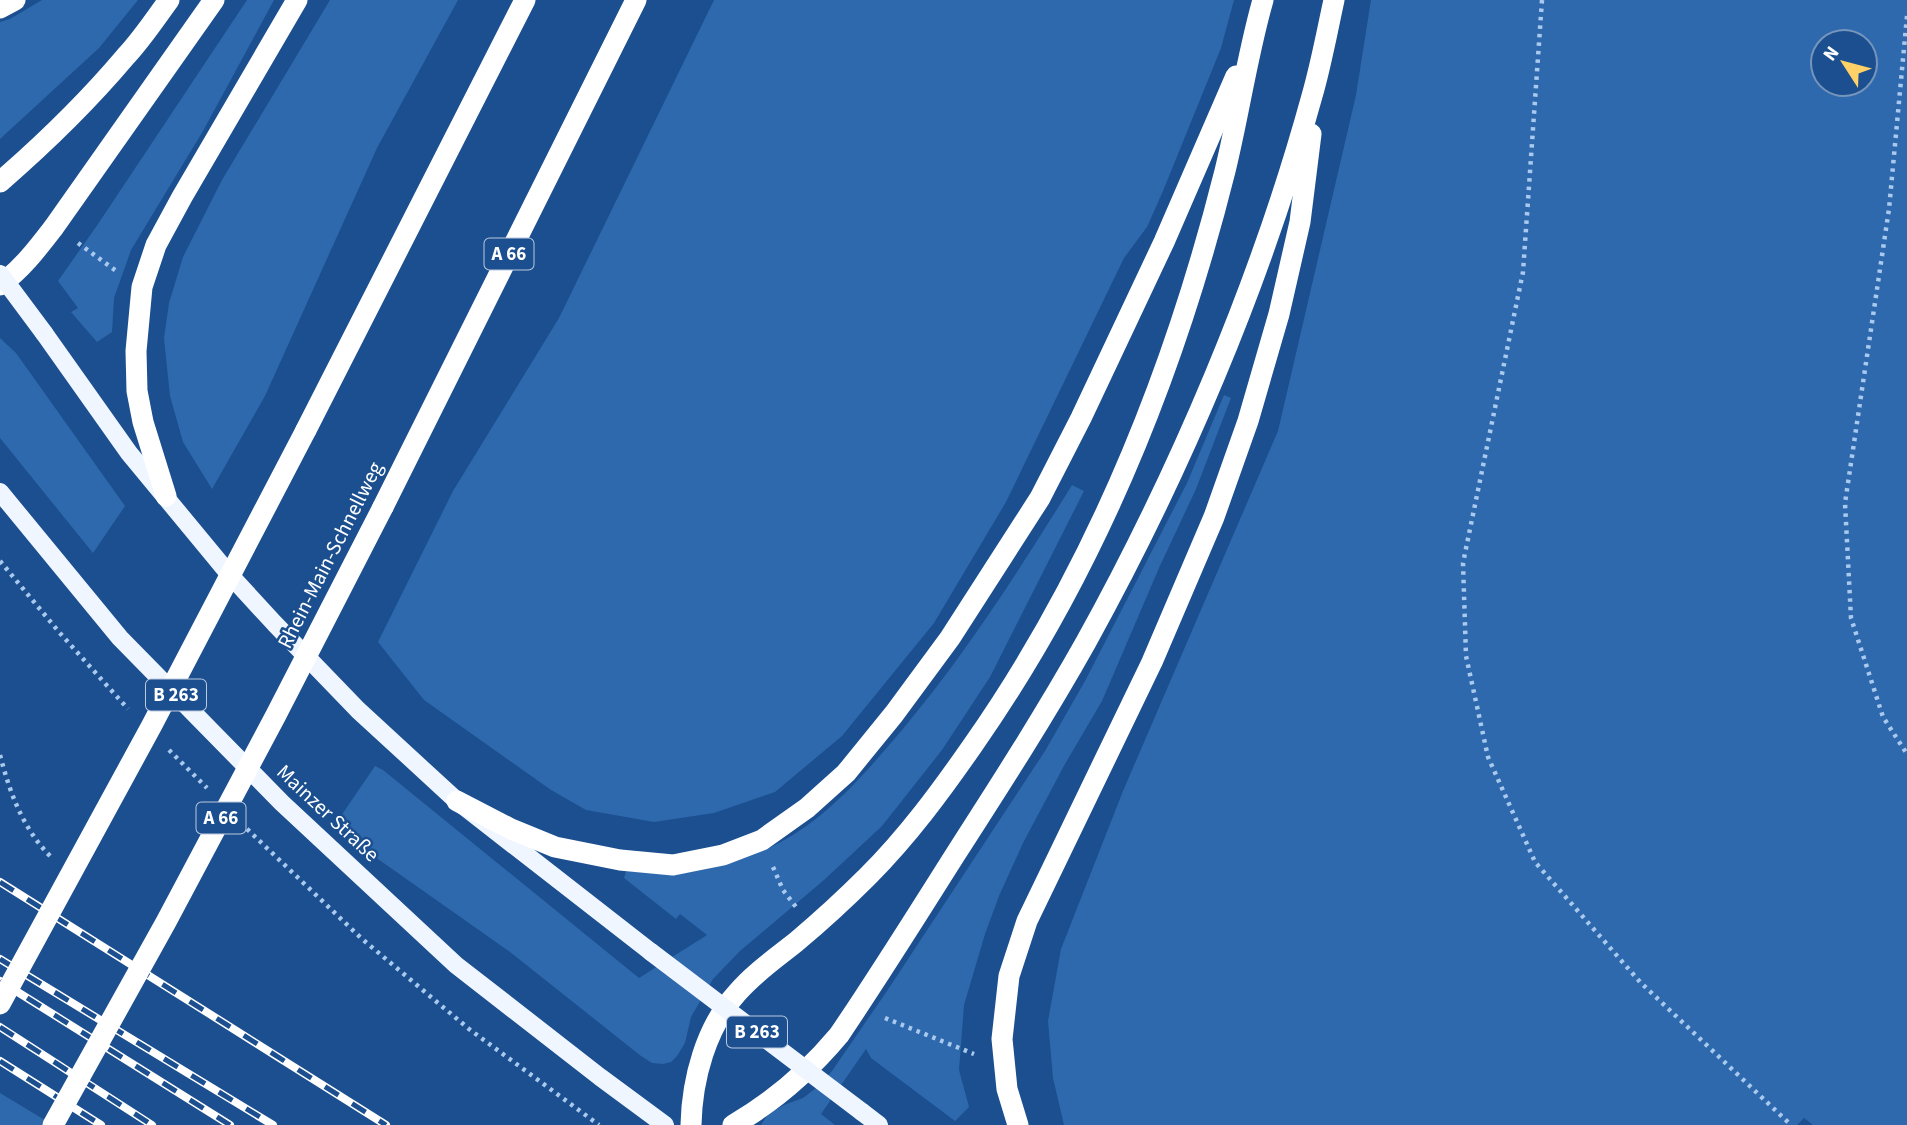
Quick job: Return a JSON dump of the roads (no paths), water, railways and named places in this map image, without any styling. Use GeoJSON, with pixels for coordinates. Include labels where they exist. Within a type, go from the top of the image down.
{"type":"FeatureCollection","features":[{"type":"Feature","properties":{"kind":"highway"},"geometry":{"type":"LineString","coordinates":[[0,8],[15,0]]}},
{"type":"Feature","properties":{"kind":"highway"},"geometry":{"type":"LineString","coordinates":[[0,182],[28,158],[128,55],[169,0]]}},
{"type":"Feature","properties":{"kind":"highway"},"geometry":{"type":"LineString","coordinates":[[0,285],[32,257],[214,0]]}},
{"type":"Feature","properties":{"kind":"highway"},"geometry":{"type":"LineString","coordinates":[[166,496],[143,422],[137,391],[135,351],[142,287],[156,246],[182,197],[297,0]]}},
{"type":"Feature","properties":{"kind":"highway"},"geometry":{"type":"LineString","coordinates":[[0,1004],[152,724],[306,430],[524,0]]}},
{"type":"Feature","properties":{"kind":"highway","name":"Rhein-Main-Schnellweg"},"geometry":{"type":"LineString","coordinates":[[53,1125],[186,885],[276,715],[636,0]]}},
{"type":"Feature","properties":{"kind":"highway"},"geometry":{"type":"LineString","coordinates":[[691,1125],[702,1058],[722,1013],[753,977],[812,928],[868,876],[918,821],[975,742],[1027,661],[1075,576],[1117,489],[1176,339],[1226,169],[1263,0]]}},
{"type":"Feature","properties":{"kind":"highway"},"geometry":{"type":"LineString","coordinates":[[733,1125],[760,1110],[791,1086],[839,1035],[1037,728],[1087,641],[1177,461],[1254,275],[1313,95],[1334,0]]}},
{"type":"Feature","properties":{"kind":"highway"},"geometry":{"type":"LineString","coordinates":[[457,801],[511,829],[555,846],[620,860],[673,865],[723,855],[762,840],[807,808],[846,772],[894,714],[950,638],[1040,498],[1164,242],[1253,36]]}},
{"type":"Feature","properties":{"kind":"highway"},"geometry":{"type":"LineString","coordinates":[[1018,1125],[1007,1088],[1002,1039],[1009,976],[1027,921],[1152,662],[1209,530],[1248,421],[1279,314],[1300,222],[1318,72]]}},
{"type":"Feature","properties":{"kind":"main road","name":"B 263"},"geometry":{"type":"LineString","coordinates":[[0,274],[130,453],[229,574],[358,709],[457,801],[879,1125]]}},
{"type":"Feature","properties":{"kind":"main road","name":"Mainzer Straße"},"geometry":{"type":"LineString","coordinates":[[0,492],[120,638],[282,803],[456,965],[665,1125]]}},
{"type":"Feature","properties":{"kind":"railway"},"geometry":{"type":"LineString","coordinates":[[0,882],[386,1125]]}},
{"type":"Feature","properties":{"kind":"railway"},"geometry":{"type":"LineString","coordinates":[[0,959],[273,1125]]}},
{"type":"Feature","properties":{"kind":"railway"},"geometry":{"type":"LineString","coordinates":[[0,981],[230,1125]]}},
{"type":"Feature","properties":{"kind":"railway"},"geometry":{"type":"LineString","coordinates":[[0,1027],[152,1125]]}},
{"type":"Feature","properties":{"kind":"railway"},"geometry":{"type":"LineString","coordinates":[[0,1061],[101,1125]]}}]}
